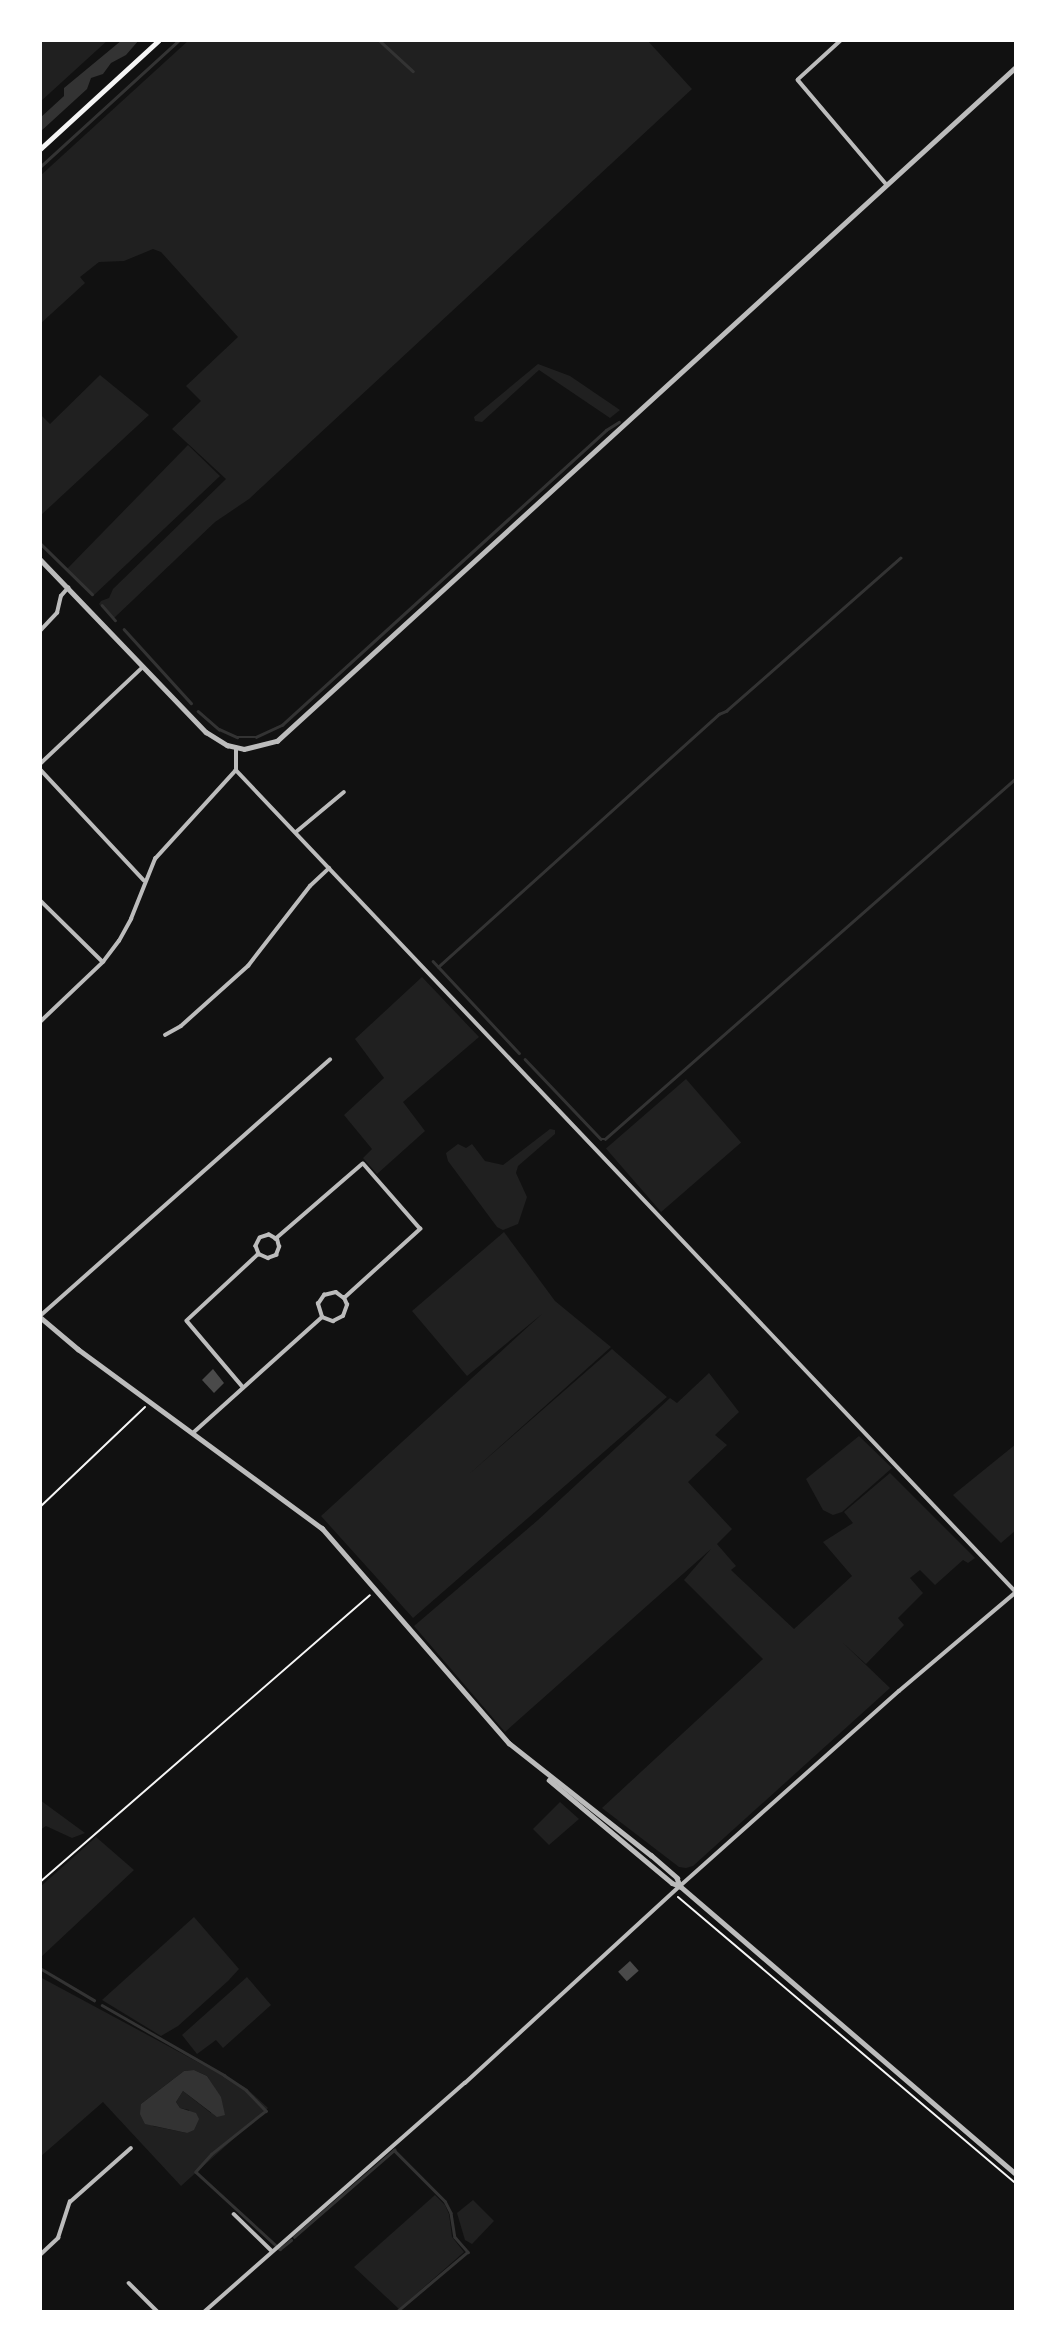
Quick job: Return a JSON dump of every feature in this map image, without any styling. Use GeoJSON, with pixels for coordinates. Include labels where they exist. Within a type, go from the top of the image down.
{"type":"FeatureCollection","features":[{"type":"Feature","properties":{"kind":"main road"},"geometry":{"type":"LineString","coordinates":[[40,149],[159,40]]}},
{"type":"Feature","properties":{"kind":"street"},"geometry":{"type":"LineString","coordinates":[[842,40],[798,80],[887,185]]}},
{"type":"Feature","properties":{"kind":"street"},"geometry":{"type":"LineString","coordinates":[[40,559],[206,732],[236,748],[267,746],[286,734],[1016,67]]}},
{"type":"Feature","properties":{"kind":"street"},"geometry":{"type":"LineString","coordinates":[[40,631],[57,613],[61,596],[68,587]]}},
{"type":"Feature","properties":{"kind":"street"},"geometry":{"type":"LineString","coordinates":[[143,667],[40,767],[145,880]]}},
{"type":"Feature","properties":{"kind":"street"},"geometry":{"type":"LineString","coordinates":[[40,1022],[103,962],[128,926],[145,880],[159,853],[236,770],[236,748]]}},
{"type":"Feature","properties":{"kind":"street"},"geometry":{"type":"LineString","coordinates":[[204,2312],[569,1991],[673,1892],[1016,1592],[236,770]]}},
{"type":"Feature","properties":{"kind":"street"},"geometry":{"type":"LineString","coordinates":[[296,832],[344,792]]}},
{"type":"Feature","properties":{"kind":"street"},"geometry":{"type":"LineString","coordinates":[[164,1035],[181,1026],[248,966],[310,886],[329,868]]}},
{"type":"Feature","properties":{"kind":"street"},"geometry":{"type":"LineString","coordinates":[[40,900],[103,962]]}},
{"type":"Feature","properties":{"kind":"street"},"geometry":{"type":"LineString","coordinates":[[330,1059],[40,1316],[78,1349],[322,1528],[491,1724],[536,1767],[651,1855],[677,1878],[680,1886],[1016,2174]]}},
{"type":"Feature","properties":{"kind":"street"},"geometry":{"type":"LineString","coordinates":[[276,1239],[363,1164],[420,1229],[344,1298]]}},
{"type":"Feature","properties":{"kind":"street"},"geometry":{"type":"LineString","coordinates":[[269,1235],[276,1239],[279,1247],[276,1255],[268,1258],[259,1254],[256,1246],[260,1238],[269,1235]]}},
{"type":"Feature","properties":{"kind":"street"},"geometry":{"type":"LineString","coordinates":[[243,1387],[187,1321],[259,1254]]}},
{"type":"Feature","properties":{"kind":"street"},"geometry":{"type":"LineString","coordinates":[[336,1292],[344,1298],[347,1309],[343,1316],[333,1321],[322,1317],[318,1304],[324,1295],[336,1292]]}},
{"type":"Feature","properties":{"kind":"street"},"geometry":{"type":"LineString","coordinates":[[194,1432],[322,1317]]}},
{"type":"Feature","properties":{"kind":"street"},"geometry":{"type":"LineString","coordinates":[[40,2255],[58,2238],[70,2202],[131,2148]]}},
{"type":"Feature","properties":{"kind":"street"},"geometry":{"type":"LineString","coordinates":[[234,2214],[276,2248]]}},
{"type":"Feature","properties":{"kind":"street"},"geometry":{"type":"LineString","coordinates":[[129,2283],[158,2312]]}},
{"type":"Feature","properties":{"kind":"path"},"geometry":{"type":"LineString","coordinates":[[40,1507],[150,1402]]}},
{"type":"Feature","properties":{"kind":"path"},"geometry":{"type":"LineString","coordinates":[[40,1882],[376,1590]]}},
{"type":"Feature","properties":{"kind":"path"},"geometry":{"type":"LineString","coordinates":[[673,1892],[1016,2184]]}},
{"type":"Feature","properties":{"kind":"shaded area"},"geometry":{"type":"Polygon","coordinates":[[[40,40],[108,40],[40,102],[40,40]]]}},
{"type":"Feature","properties":{"kind":"shaded area"},"geometry":{"type":"Polygon","coordinates":[[[122,40],[139,40],[126,55],[111,63],[103,74],[91,78],[87,89],[40,132],[40,118],[64,96],[64,88],[122,40]]]}},
{"type":"Feature","properties":{"kind":"shaded area"},"geometry":{"type":"Polygon","coordinates":[[[189,40],[647,40],[692,89],[249,499],[215,522],[113,619],[99,604],[101,601],[109,598],[113,589],[226,479],[172,429],[201,401],[186,386],[238,337],[161,252],[153,249],[124,261],[99,262],[80,277],[85,283],[40,324],[40,176],[189,40]]]}},
{"type":"Feature","properties":{"kind":"shaded area"},"geometry":{"type":"Polygon","coordinates":[[[538,364],[570,376],[620,410],[610,418],[539,370],[482,422],[475,421],[474,417],[538,364]]]}},
{"type":"Feature","properties":{"kind":"shaded area"},"geometry":{"type":"Polygon","coordinates":[[[100,375],[149,415],[40,516],[40,414],[50,424],[100,375]]]}},
{"type":"Feature","properties":{"kind":"shaded area"},"geometry":{"type":"Polygon","coordinates":[[[188,445],[220,476],[93,596],[66,570],[188,445]]]}},
{"type":"Feature","properties":{"kind":"shaded area"},"geometry":{"type":"Polygon","coordinates":[[[422,977],[479,1037],[403,1102],[425,1131],[377,1174],[363,1158],[372,1149],[344,1115],[384,1078],[355,1039],[422,977]]]}},
{"type":"Feature","properties":{"kind":"shaded area"},"geometry":{"type":"Polygon","coordinates":[[[686,1079],[741,1142],[661,1212],[606,1149],[686,1079]]]}},
{"type":"Feature","properties":{"kind":"shaded area"},"geometry":{"type":"Polygon","coordinates":[[[550,1129],[555,1130],[555,1134],[518,1166],[516,1173],[527,1197],[518,1224],[503,1230],[497,1227],[448,1161],[446,1153],[458,1144],[466,1148],[472,1144],[485,1161],[503,1165],[550,1129]]]}},
{"type":"Feature","properties":{"kind":"shaded area"},"geometry":{"type":"Polygon","coordinates":[[[504,1232],[555,1301],[611,1347],[468,1475],[612,1349],[667,1397],[413,1618],[321,1516],[542,1314],[467,1376],[412,1311],[504,1232]]]}},
{"type":"Feature","properties":{"kind":"shaded area"},"geometry":{"type":"Polygon","coordinates":[[[709,1373],[739,1412],[715,1435],[727,1445],[688,1482],[732,1529],[717,1544],[736,1566],[731,1570],[794,1629],[852,1576],[823,1542],[853,1523],[844,1512],[890,1473],[975,1558],[968,1563],[963,1560],[935,1585],[920,1570],[910,1578],[923,1593],[898,1618],[904,1625],[866,1664],[842,1642],[890,1688],[693,1866],[686,1868],[679,1867],[602,1808],[763,1659],[684,1580],[711,1549],[505,1732],[414,1626],[538,1520],[670,1398],[677,1403],[709,1373]]]}},
{"type":"Feature","properties":{"kind":"shaded area"},"geometry":{"type":"Polygon","coordinates":[[[859,1436],[892,1468],[842,1512],[833,1515],[823,1510],[806,1479],[859,1436]]]}},
{"type":"Feature","properties":{"kind":"shaded area"},"geometry":{"type":"Polygon","coordinates":[[[1016,1444],[1016,1530],[1001,1543],[953,1495],[1016,1444]]]}},
{"type":"Feature","properties":{"kind":"shaded area"},"geometry":{"type":"Polygon","coordinates":[[[40,1800],[85,1833],[72,1838],[46,1826],[40,1830],[40,1800]]]}},
{"type":"Feature","properties":{"kind":"shaded area"},"geometry":{"type":"Polygon","coordinates":[[[560,1802],[579,1819],[549,1845],[533,1829],[560,1802]]]}},
{"type":"Feature","properties":{"kind":"shaded area"},"geometry":{"type":"Polygon","coordinates":[[[96,1837],[134,1870],[40,1958],[40,1887],[96,1837]]]}},
{"type":"Feature","properties":{"kind":"shaded area"},"geometry":{"type":"Polygon","coordinates":[[[194,1917],[239,1969],[228,1981],[178,2026],[161,2036],[102,2000],[194,1917]]]}},
{"type":"Feature","properties":{"kind":"shaded area"},"geometry":{"type":"Polygon","coordinates":[[[40,1977],[246,2088],[268,2108],[181,2186],[103,2102],[40,2157],[40,1977]],[[194,2070],[184,2071],[141,2104],[153,2126],[187,2133],[189,2110],[180,2108],[176,2102],[183,2091],[211,2113],[214,2087],[207,2076],[194,2070]]]}},
{"type":"Feature","properties":{"kind":"shaded area"},"geometry":{"type":"Polygon","coordinates":[[[247,1977],[271,2005],[223,2048],[216,2040],[197,2054],[182,2035],[247,1977]]]}},
{"type":"Feature","properties":{"kind":"shaded area"},"geometry":{"type":"Polygon","coordinates":[[[194,2070],[207,2076],[221,2097],[225,2115],[217,2117],[183,2091],[176,2102],[180,2108],[196,2113],[199,2119],[194,2130],[187,2133],[145,2124],[140,2114],[141,2104],[184,2071],[194,2070]]]}},
{"type":"Feature","properties":{"kind":"shaded area"},"geometry":{"type":"Polygon","coordinates":[[[435,2195],[445,2205],[452,2237],[464,2252],[399,2309],[354,2267],[435,2195]]]}},
{"type":"Feature","properties":{"kind":"shaded area"},"geometry":{"type":"Polygon","coordinates":[[[473,2200],[494,2221],[472,2244],[465,2240],[457,2213],[473,2200]]]}},
{"type":"Feature","properties":{"kind":"building"},"geometry":{"type":"Polygon","coordinates":[[[213,1369],[224,1383],[214,1393],[202,1380],[213,1369]]]}},
{"type":"Feature","properties":{"kind":"building"},"geometry":{"type":"Polygon","coordinates":[[[630,1961],[639,1971],[627,1981],[618,1972],[630,1961]]]}},
{"type":"Feature","properties":{"kind":"waterway"},"geometry":{"type":"LineString","coordinates":[[40,167],[179,40]]}},
{"type":"Feature","properties":{"kind":"waterway"},"geometry":{"type":"LineString","coordinates":[[379,40],[413,71]]}},
{"type":"Feature","properties":{"kind":"waterway"},"geometry":{"type":"LineString","coordinates":[[198,711],[219,729],[237,737],[256,737],[282,725],[606,430],[619,422]]}},
{"type":"Feature","properties":{"kind":"waterway"},"geometry":{"type":"LineString","coordinates":[[40,543],[92,594]]}},
{"type":"Feature","properties":{"kind":"waterway"},"geometry":{"type":"LineString","coordinates":[[438,967],[719,714],[726,711],[900,558]]}},
{"type":"Feature","properties":{"kind":"waterway"},"geometry":{"type":"LineString","coordinates":[[102,605],[115,620]]}},
{"type":"Feature","properties":{"kind":"waterway"},"geometry":{"type":"LineString","coordinates":[[124,629],[191,703]]}},
{"type":"Feature","properties":{"kind":"waterway"},"geometry":{"type":"LineString","coordinates":[[525,1059],[601,1139],[605,1139],[1016,778]]}},
{"type":"Feature","properties":{"kind":"waterway"},"geometry":{"type":"LineString","coordinates":[[433,961],[519,1053]]}},
{"type":"Feature","properties":{"kind":"waterway"},"geometry":{"type":"LineString","coordinates":[[40,1968],[94,2000]]}},
{"type":"Feature","properties":{"kind":"waterway"},"geometry":{"type":"LineString","coordinates":[[102,2005],[224,2075],[246,2090],[266,2111],[212,2154],[196,2172],[280,2249],[291,2240]]}},
{"type":"Feature","properties":{"kind":"waterway"},"geometry":{"type":"LineString","coordinates":[[294,2237],[394,2150],[445,2201],[451,2213],[455,2237],[468,2252],[397,2312]]}}]}
